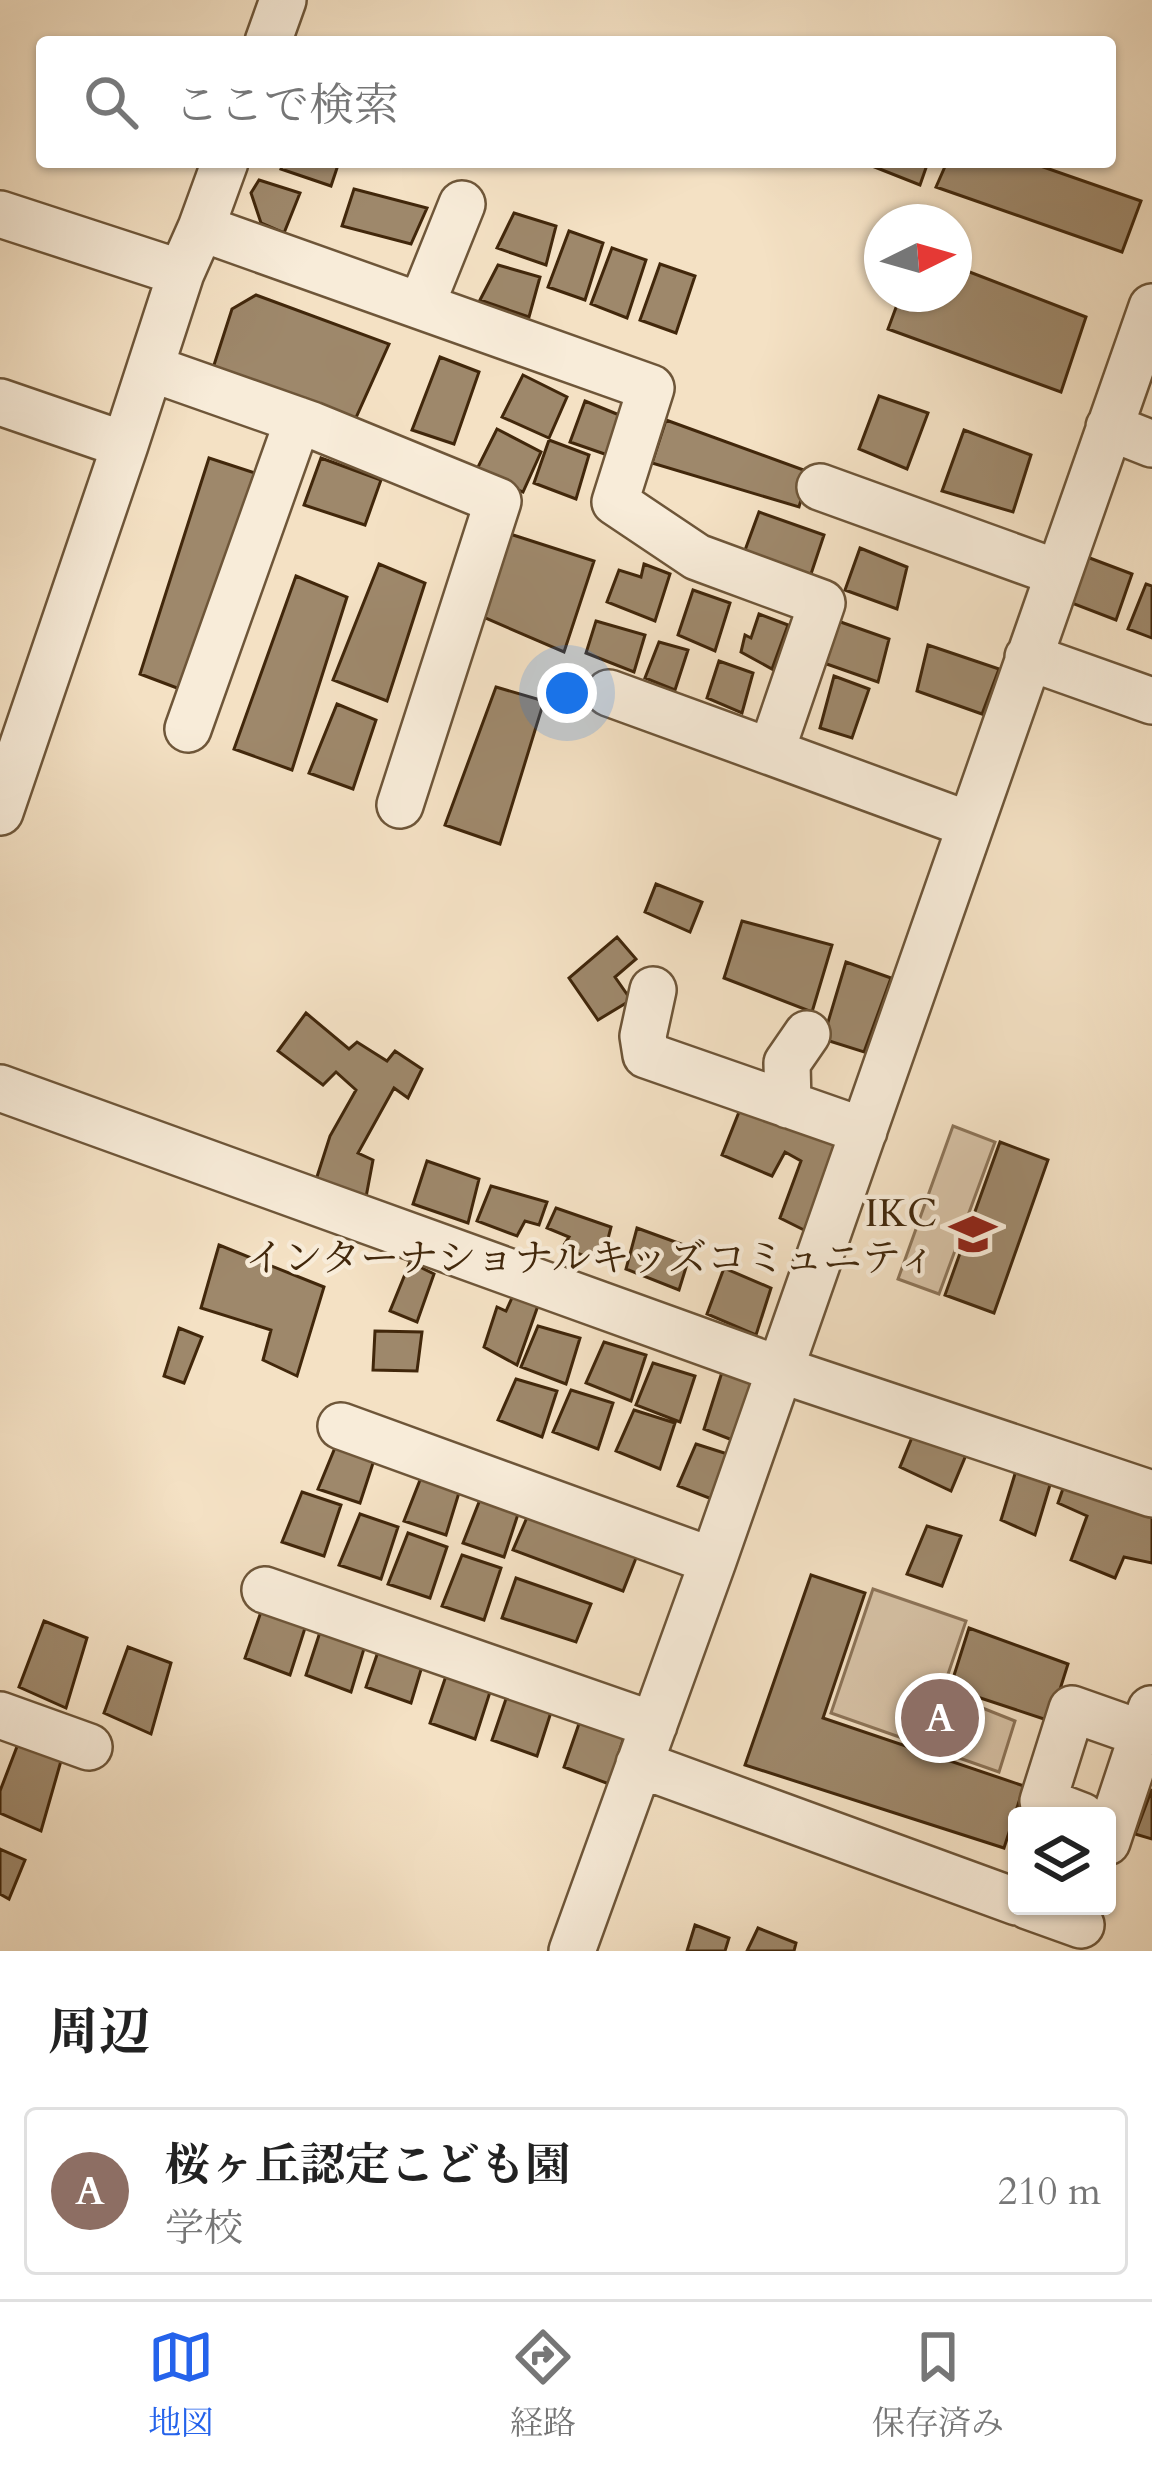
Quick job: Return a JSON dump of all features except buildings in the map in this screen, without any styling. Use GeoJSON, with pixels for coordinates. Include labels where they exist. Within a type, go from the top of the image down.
{"type":"FeatureCollection","features":[{"type":"Feature","properties":{"kind":"street"},"geometry":{"type":"LineString","coordinates":[[270,36],[283,0]]}},
{"type":"Feature","properties":{"kind":"street"},"geometry":{"type":"LineString","coordinates":[[0,812],[181,273],[223,168]]}},
{"type":"Feature","properties":{"kind":"street"},"geometry":{"type":"LineString","coordinates":[[421,306],[462,204]]}},
{"type":"Feature","properties":{"kind":"street"},"geometry":{"type":"LineString","coordinates":[[0,214],[181,273]]}},
{"type":"Feature","properties":{"kind":"street"},"geometry":{"type":"LineString","coordinates":[[201,228],[651,388],[615,502],[697,557],[822,602],[771,752]]}},
{"type":"Feature","properties":{"kind":"street"},"geometry":{"type":"LineString","coordinates":[[572,1951],[1152,307]]}},
{"type":"Feature","properties":{"kind":"street"},"geometry":{"type":"LineString","coordinates":[[150,368],[298,420],[497,502],[400,805]]}},
{"type":"Feature","properties":{"kind":"street"},"geometry":{"type":"LineString","coordinates":[[0,403],[125,446]]}},
{"type":"Feature","properties":{"kind":"street"},"geometry":{"type":"LineString","coordinates":[[188,729],[298,420]]}},
{"type":"Feature","properties":{"kind":"street"},"geometry":{"type":"LineString","coordinates":[[1109,427],[1152,444]]}},
{"type":"Feature","properties":{"kind":"street"},"geometry":{"type":"LineString","coordinates":[[820,487],[1058,573]]}},
{"type":"Feature","properties":{"kind":"street"},"geometry":{"type":"LineString","coordinates":[[1028,657],[1152,701]]}},
{"type":"Feature","properties":{"kind":"street"},"geometry":{"type":"LineString","coordinates":[[609,693],[970,825]]}},
{"type":"Feature","properties":{"kind":"street"},"geometry":{"type":"LineString","coordinates":[[653,990],[643,1036],[646,1055],[864,1132]]}},
{"type":"Feature","properties":{"kind":"street"},"geometry":{"type":"LineString","coordinates":[[788,1105],[787,1064],[807,1034]]}},
{"type":"Feature","properties":{"kind":"street"},"geometry":{"type":"LineString","coordinates":[[0,1088],[778,1369],[1152,1494]]}},
{"type":"Feature","properties":{"kind":"street"},"geometry":{"type":"LineString","coordinates":[[341,1426],[713,1561]]}},
{"type":"Feature","properties":{"kind":"street"},"geometry":{"type":"LineString","coordinates":[[266,1590],[1008,1898]]}},
{"type":"Feature","properties":{"kind":"street"},"geometry":{"type":"LineString","coordinates":[[1056,1807],[1043,1801],[1072,1709],[1146,1736],[1112,1807]]}},
{"type":"Feature","properties":{"kind":"street"},"geometry":{"type":"LineString","coordinates":[[0,1715],[89,1747]]}},
{"type":"Feature","properties":{"kind":"street"},"geometry":{"type":"LineString","coordinates":[[1051,1915],[1081,1927]]}},
{"type":"Feature","properties":{"kind":"shaded area"},"geometry":{"type":"Polygon","coordinates":[[[953,1126],[995,1142],[939,1294],[898,1279],[953,1126]]]}},
{"type":"Feature","properties":{"kind":"shaded area"},"geometry":{"type":"Polygon","coordinates":[[[873,1589],[966,1621],[942,1692],[1015,1721],[999,1772],[831,1713],[873,1589]]]}},
{"type":"Feature","properties":{"kind":"place","name":"IKC インターナショナルキッズコミュニティ"},"geometry":{"type":"Point","coordinates":[973,1234]}},
{"type":"Feature","properties":{"kind":"place","name":"桜ヶ丘認定こども園"},"geometry":{"type":"Point","coordinates":[940,1718]}}]}
